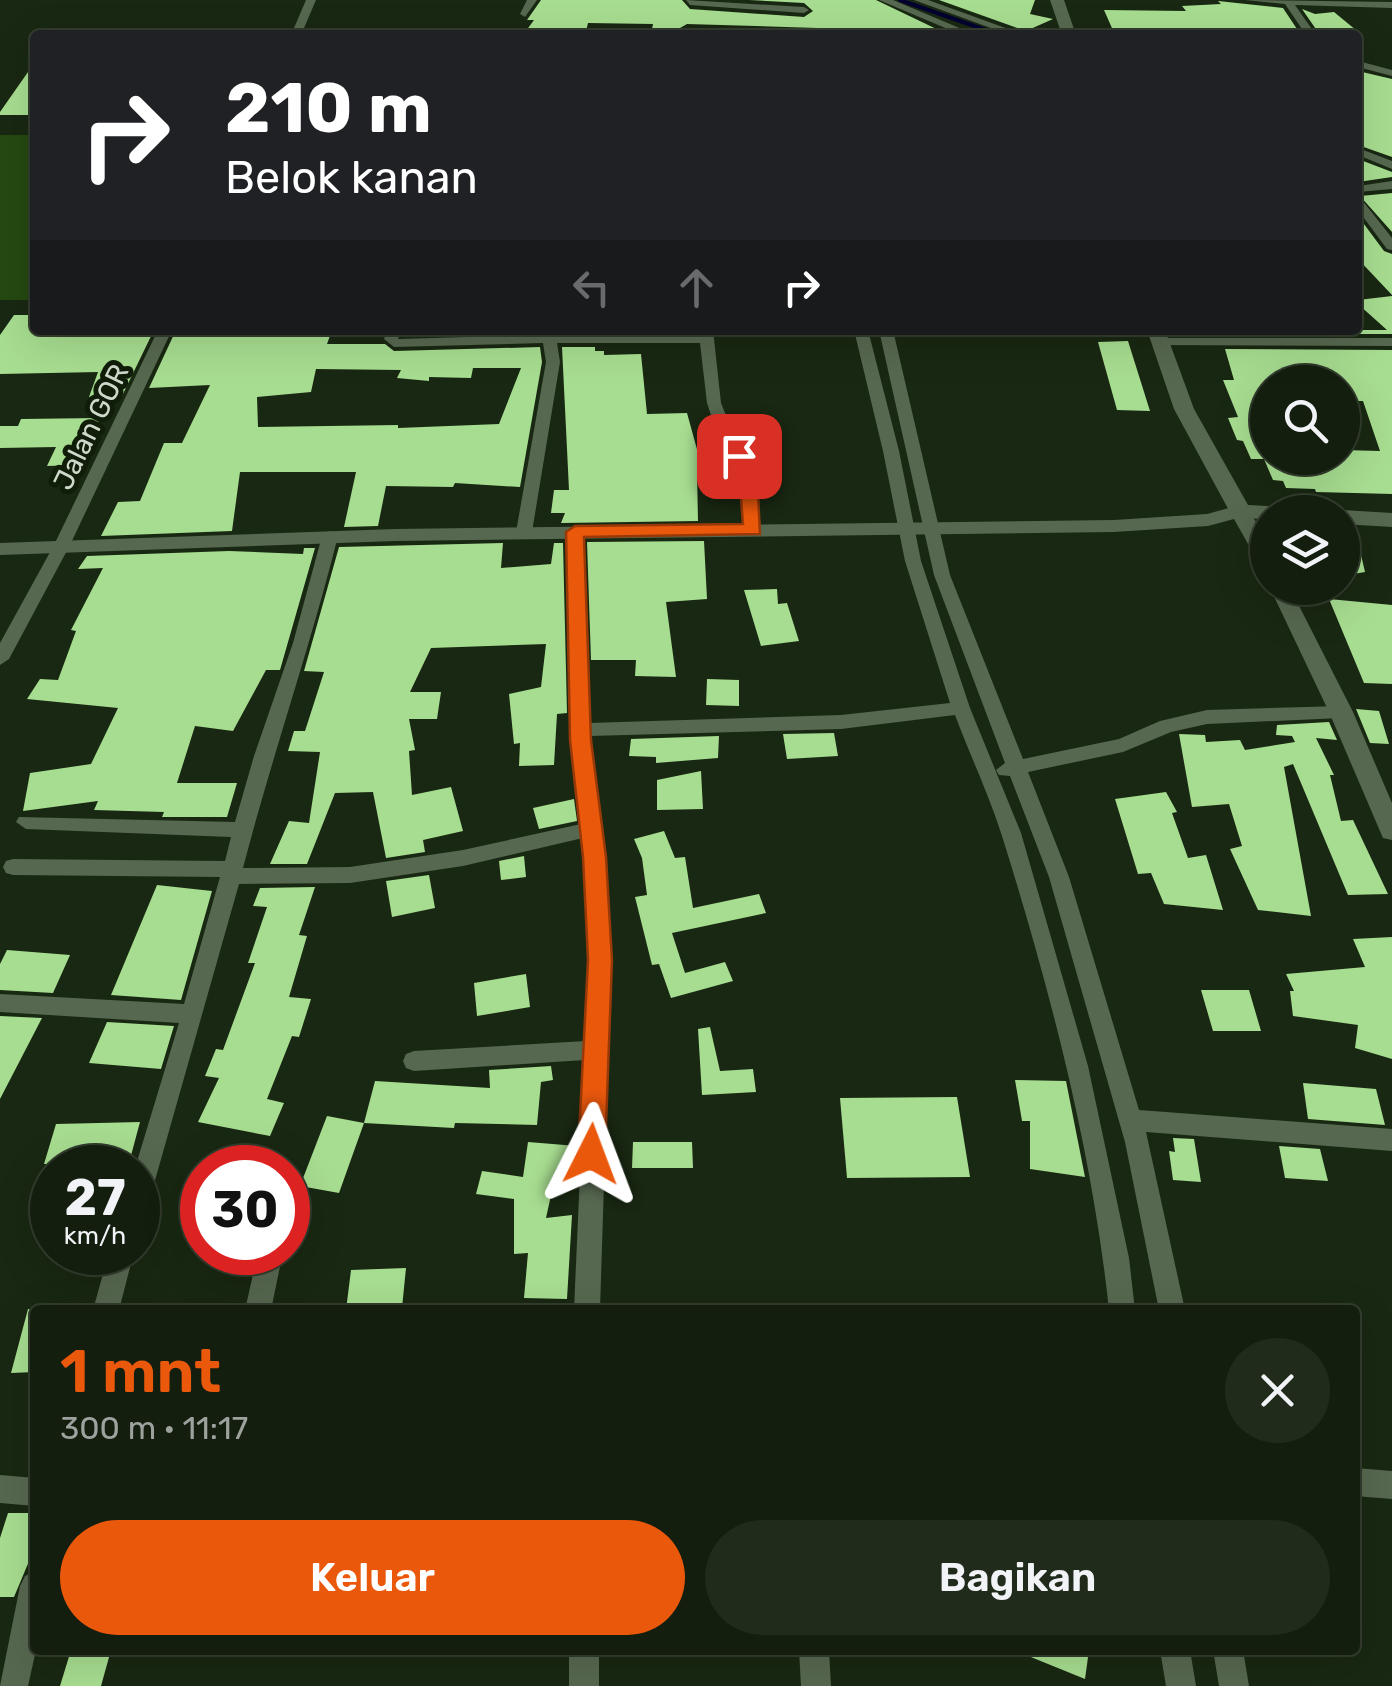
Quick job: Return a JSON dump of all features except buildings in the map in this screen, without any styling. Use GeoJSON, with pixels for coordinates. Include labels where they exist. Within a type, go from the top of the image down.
{"type":"FeatureCollection","features":[{"type":"Feature","properties":{"kind":"main road"},"geometry":{"type":"LineString","coordinates":[[1057,0],[1066,30]]}},
{"type":"Feature","properties":{"kind":"main road"},"geometry":{"type":"LineString","coordinates":[[1158,336],[1184,409],[1240,511],[1250,511]]}},
{"type":"Feature","properties":{"kind":"main road"},"geometry":{"type":"LineString","coordinates":[[1360,518],[1392,520]]}},
{"type":"Feature","properties":{"kind":"street"},"geometry":{"type":"LineString","coordinates":[[298,30],[312,0]]}},
{"type":"Feature","properties":{"kind":"street"},"geometry":{"type":"LineString","coordinates":[[525,14],[532,0]]}},
{"type":"Feature","properties":{"kind":"street"},"geometry":{"type":"LineString","coordinates":[[884,0],[959,30]]}},
{"type":"Feature","properties":{"kind":"street"},"geometry":{"type":"LineString","coordinates":[[919,0],[1006,30]]}},
{"type":"Feature","properties":{"kind":"street"},"geometry":{"type":"LineString","coordinates":[[1250,0],[1392,5]]}},
{"type":"Feature","properties":{"kind":"street"},"geometry":{"type":"LineString","coordinates":[[687,30],[690,1],[804,10]]}},
{"type":"Feature","properties":{"kind":"street"},"geometry":{"type":"LineString","coordinates":[[1371,3],[1392,21]]}},
{"type":"Feature","properties":{"kind":"street"},"geometry":{"type":"LineString","coordinates":[[1290,4],[1308,30]]}},
{"type":"Feature","properties":{"kind":"street"},"geometry":{"type":"LineString","coordinates":[[1362,65],[1387,73],[1392,84]]}},
{"type":"Feature","properties":{"kind":"street"},"geometry":{"type":"LineString","coordinates":[[1362,153],[1392,165]]}},
{"type":"Feature","properties":{"kind":"street"},"geometry":{"type":"LineString","coordinates":[[1362,189],[1392,185]]}},
{"type":"Feature","properties":{"kind":"street"},"geometry":{"type":"LineString","coordinates":[[1362,207],[1392,246]]}},
{"type":"Feature","properties":{"kind":"street","name":"Jalan GOR"},"geometry":{"type":"LineString","coordinates":[[0,659],[62,545],[163,335]]}},
{"type":"Feature","properties":{"kind":"street"},"geometry":{"type":"LineString","coordinates":[[393,335],[394,343],[549,336],[621,337],[636,341],[707,335],[714,403],[724,434],[748,473],[753,530]]}},
{"type":"Feature","properties":{"kind":"street"},"geometry":{"type":"LineString","coordinates":[[862,335],[918,527],[978,674],[1077,1066],[1116,1258],[1121,1305]]}},
{"type":"Feature","properties":{"kind":"street"},"geometry":{"type":"LineString","coordinates":[[887,335],[918,527],[924,598],[961,708],[1002,770],[1059,877],[1131,1120],[1171,1305]]}},
{"type":"Feature","properties":{"kind":"street"},"geometry":{"type":"LineString","coordinates":[[524,532],[553,362],[549,336]]}},
{"type":"Feature","properties":{"kind":"street"},"geometry":{"type":"LineString","coordinates":[[1158,336],[1392,342]]}},
{"type":"Feature","properties":{"kind":"street"},"geometry":{"type":"LineString","coordinates":[[0,548],[524,532],[1114,526],[1208,520],[1240,511],[1250,529]]}},
{"type":"Feature","properties":{"kind":"street"},"geometry":{"type":"LineString","coordinates":[[575,532],[580,730],[600,950],[587,1305]]}},
{"type":"Feature","properties":{"kind":"street"},"geometry":{"type":"LineString","coordinates":[[154,1145],[330,536]]}},
{"type":"Feature","properties":{"kind":"street"},"geometry":{"type":"LineString","coordinates":[[1288,605],[1341,712],[1392,831]]}},
{"type":"Feature","properties":{"kind":"street"},"geometry":{"type":"LineString","coordinates":[[580,730],[842,722],[961,708]]}},
{"type":"Feature","properties":{"kind":"street"},"geometry":{"type":"LineString","coordinates":[[1002,770],[1123,745],[1186,720],[1341,712]]}},
{"type":"Feature","properties":{"kind":"street"},"geometry":{"type":"LineString","coordinates":[[26,822],[243,830]]}},
{"type":"Feature","properties":{"kind":"street"},"geometry":{"type":"LineString","coordinates":[[13,867],[350,875],[462,858],[591,829]]}},
{"type":"Feature","properties":{"kind":"street"},"geometry":{"type":"LineString","coordinates":[[0,1003],[192,1014]]}},
{"type":"Feature","properties":{"kind":"street"},"geometry":{"type":"LineString","coordinates":[[414,1061],[596,1050]]}},
{"type":"Feature","properties":{"kind":"street"},"geometry":{"type":"LineString","coordinates":[[1131,1120],[1392,1140]]}},
{"type":"Feature","properties":{"kind":"street"},"geometry":{"type":"LineString","coordinates":[[107,1305],[116,1275]]}},
{"type":"Feature","properties":{"kind":"street"},"geometry":{"type":"LineString","coordinates":[[259,1305],[266,1275]]}},
{"type":"Feature","properties":{"kind":"street"},"geometry":{"type":"LineString","coordinates":[[1360,1482],[1392,1485]]}},
{"type":"Feature","properties":{"kind":"street"},"geometry":{"type":"LineString","coordinates":[[0,1489],[30,1492]]}},
{"type":"Feature","properties":{"kind":"street"},"geometry":{"type":"LineString","coordinates":[[13,1686],[30,1609]]}},
{"type":"Feature","properties":{"kind":"street"},"geometry":{"type":"LineString","coordinates":[[584,1655],[584,1686]]}},
{"type":"Feature","properties":{"kind":"street"},"geometry":{"type":"LineString","coordinates":[[814,1655],[816,1686]]}},
{"type":"Feature","properties":{"kind":"street"},"geometry":{"type":"LineString","coordinates":[[1175,1655],[1181,1686]]}},
{"type":"Feature","properties":{"kind":"street"},"geometry":{"type":"LineString","coordinates":[[1229,1655],[1234,1686]]}},
{"type":"Feature","properties":{"kind":"green space"},"geometry":{"type":"Polygon","coordinates":[[[0,135],[30,135],[30,300],[0,300],[0,135]]]}},
{"type":"Feature","properties":{"kind":"waterway"},"geometry":{"type":"LineString","coordinates":[[900,0],[986,30]]}},
{"type":"Feature","properties":{"kind":"route"},"geometry":{"type":"LineString","coordinates":[[591,1154],[600,960],[595,857],[580,740],[575,532],[753,530],[748,473],[739,456]]}}]}
